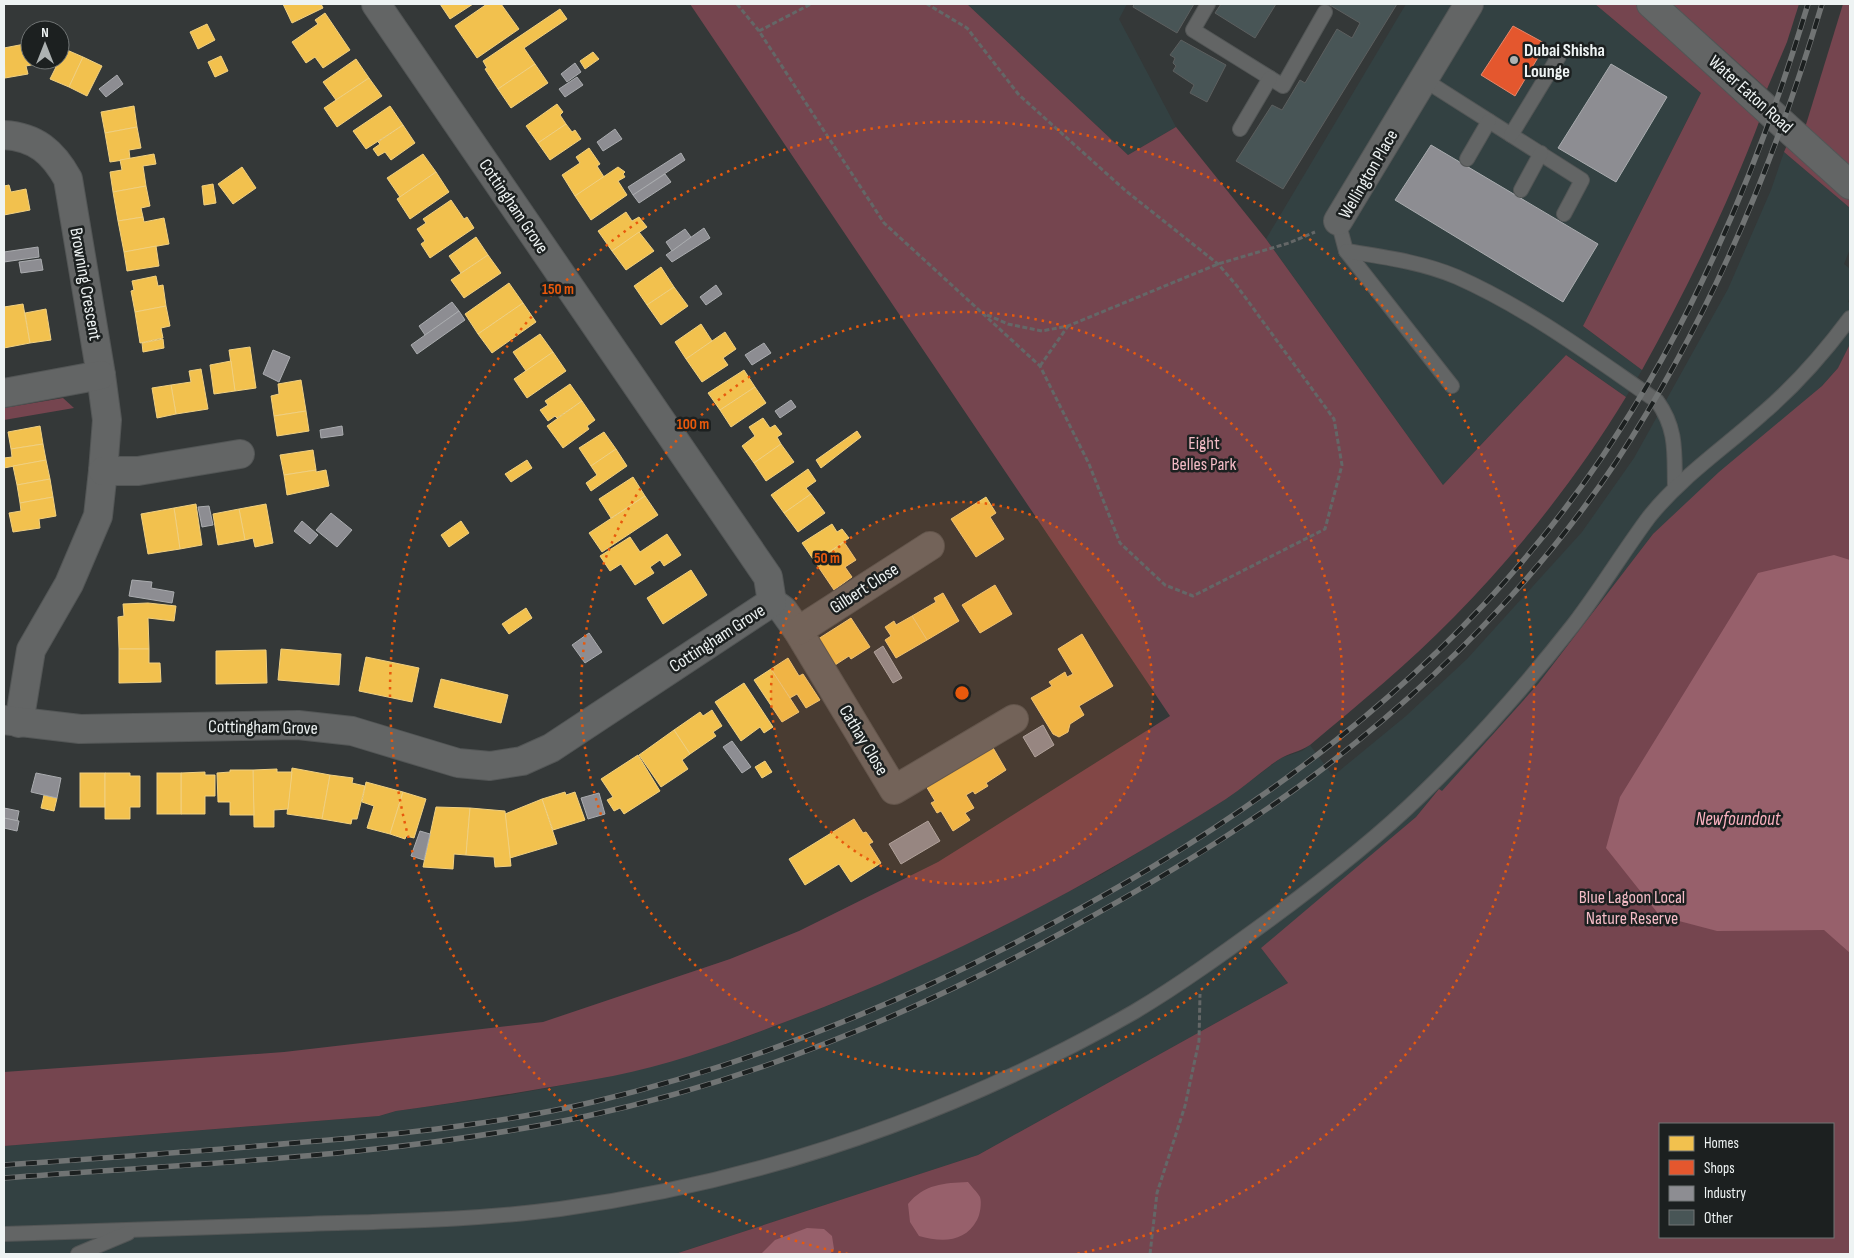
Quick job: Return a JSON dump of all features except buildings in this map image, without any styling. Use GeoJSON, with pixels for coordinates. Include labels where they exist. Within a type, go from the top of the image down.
{"type":"FeatureCollection","features":[{"type":"Feature","properties":{"kind":"street","name":"Cottingham Grove"},"geometry":{"type":"LineString","coordinates":[[11,721],[80,729],[298,724],[352,731],[458,763],[490,766],[522,761],[551,748],[772,602],[768,576],[376,4]]}},
{"type":"Feature","properties":{"kind":"street","name":"Wellington Place"},"geometry":{"type":"LineString","coordinates":[[1338,221],[1469,4]]}},
{"type":"Feature","properties":{"kind":"street","name":"Water Eaton Road"},"geometry":{"type":"LineString","coordinates":[[1652,4],[1850,185]]}},
{"type":"Feature","properties":{"kind":"street","name":"Browning Crescent"},"geometry":{"type":"LineString","coordinates":[[4,135],[18,136],[39,144],[57,159],[68,179],[107,420],[98,516],[69,584],[31,650],[11,721]]}},
{"type":"Feature","properties":{"kind":"street"},"geometry":{"type":"LineString","coordinates":[[4,393],[101,375]]}},
{"type":"Feature","properties":{"kind":"street"},"geometry":{"type":"LineString","coordinates":[[103,471],[138,471],[240,454]]}},
{"type":"Feature","properties":{"kind":"street","name":"Gilbert Close"},"geometry":{"type":"LineString","coordinates":[[798,631],[930,546]]}},
{"type":"Feature","properties":{"kind":"street","name":"Cathay Close"},"geometry":{"type":"LineString","coordinates":[[772,602],[783,610],[798,631],[894,790],[1014,719]]}},
{"type":"Feature","properties":{"kind":"lane"},"geometry":{"type":"LineString","coordinates":[[1208,4],[1193,30],[1283,86],[1325,12]]}},
{"type":"Feature","properties":{"kind":"lane"},"geometry":{"type":"LineString","coordinates":[[1511,135],[1559,56]]}},
{"type":"Feature","properties":{"kind":"lane"},"geometry":{"type":"LineString","coordinates":[[1240,129],[1270,78]]}},
{"type":"Feature","properties":{"kind":"lane"},"geometry":{"type":"LineString","coordinates":[[1423,79],[1582,180],[1564,214]]}},
{"type":"Feature","properties":{"kind":"lane"},"geometry":{"type":"LineString","coordinates":[[1467,159],[1489,121]]}},
{"type":"Feature","properties":{"kind":"lane"},"geometry":{"type":"LineString","coordinates":[[1520,190],[1541,154]]}},
{"type":"Feature","properties":{"kind":"lane","name":"Wellington Place"},"geometry":{"type":"LineString","coordinates":[[1338,221],[1346,250],[1452,386]]}},
{"type":"Feature","properties":{"kind":"lane"},"geometry":{"type":"LineString","coordinates":[[1346,250],[1405,261],[1456,277],[1545,324],[1657,401],[1668,416],[1672,430],[1675,488]]}},
{"type":"Feature","properties":{"kind":"lane"},"geometry":{"type":"LineString","coordinates":[[4,1234],[420,1220],[502,1215],[622,1199],[754,1171],[818,1152],[950,1104],[1071,1046],[1136,1010],[1195,973],[1309,890],[1422,795],[1520,691],[1576,621],[1650,517],[1675,488],[1770,407],[1802,376],[1850,318]]}},
{"type":"Feature","properties":{"kind":"lane"},"geometry":{"type":"LineString","coordinates":[[78,1254],[136,1230]]}},
{"type":"Feature","properties":{"kind":"path"},"geometry":{"type":"LineString","coordinates":[[737,4],[759,31],[884,223],[1040,366],[1089,464],[1120,543],[1165,585],[1193,596],[1325,529],[1342,466],[1334,419],[1218,264],[1126,191],[1019,94],[967,28],[927,4]]}},
{"type":"Feature","properties":{"kind":"path"},"geometry":{"type":"LineString","coordinates":[[759,31],[811,4]]}},
{"type":"Feature","properties":{"kind":"path"},"geometry":{"type":"LineString","coordinates":[[983,314],[1008,324],[1042,331],[1068,326],[1218,264],[1289,243],[1338,221]]}},
{"type":"Feature","properties":{"kind":"path"},"geometry":{"type":"LineString","coordinates":[[1040,366],[1068,326]]}},
{"type":"Feature","properties":{"kind":"path"},"geometry":{"type":"LineString","coordinates":[[1150,1254],[1157,1193],[1185,1106],[1199,1041],[1200,988],[1195,973]]}},
{"type":"Feature","properties":{"kind":"shaded area"},"geometry":{"type":"Polygon","coordinates":[[[967,4],[1127,4],[1119,19],[1176,127],[1128,155],[967,4]]]}},
{"type":"Feature","properties":{"kind":"shaded area"},"geometry":{"type":"Polygon","coordinates":[[[1406,4],[1595,4],[1701,93],[1583,326],[1642,370],[1626,397],[1566,355],[1443,485],[1266,239],[1406,4]]]}},
{"type":"Feature","properties":{"kind":"shaded area"},"geometry":{"type":"Polygon","coordinates":[[[1784,152],[1850,208],[1850,249],[1844,264],[1850,269],[1850,297],[1848,302],[1850,303],[1850,344],[1838,368],[1822,386],[1653,534],[1538,684],[1442,792],[1438,790],[1416,817],[1262,949],[1288,983],[978,1155],[675,1254],[4,1254],[4,1146],[379,1116],[396,1111],[504,1096],[612,1076],[678,1058],[738,1040],[845,999],[984,936],[1106,872],[1229,797],[1281,758],[1302,751],[1310,745],[1333,776],[1406,716],[1467,659],[1582,532],[1634,458],[1728,289],[1771,190],[1784,152]]]}},
{"type":"Feature","properties":{"kind":"green space","name":"Eight Belles Park"},"geometry":{"type":"Polygon","coordinates":[[[690,4],[967,4],[1128,155],[1176,127],[1266,239],[1443,485],[1566,355],[1626,397],[1568,484],[1502,566],[1437,634],[1402,667],[1310,745],[1278,760],[1226,799],[1120,863],[1012,922],[900,975],[722,1045],[679,1059],[613,1076],[505,1095],[396,1111],[379,1116],[4,1146],[4,1072],[284,1052],[543,1022],[730,959],[799,931],[938,862],[1170,716],[690,4]]]}},
{"type":"Feature","properties":{"kind":"green space"},"geometry":{"type":"Polygon","coordinates":[[[1595,4],[1635,4],[1762,114],[1736,180],[1707,244],[1676,308],[1642,370],[1583,326],[1701,93],[1595,4]]]}},
{"type":"Feature","properties":{"kind":"green space"},"geometry":{"type":"Polygon","coordinates":[[[1672,4],[1799,4],[1787,42],[1767,89],[1672,4]]]}},
{"type":"Feature","properties":{"kind":"green space"},"geometry":{"type":"Polygon","coordinates":[[[1843,4],[1850,4],[1850,169],[1804,131],[1843,4]]]}},
{"type":"Feature","properties":{"kind":"green space"},"geometry":{"type":"Polygon","coordinates":[[[1790,138],[1850,195],[1850,208],[1784,152],[1790,138]]]}},
{"type":"Feature","properties":{"kind":"green space","name":"Blue Lagoon Local Nature Reserve"},"geometry":{"type":"Polygon","coordinates":[[[1850,344],[1850,1254],[675,1254],[978,1155],[1288,983],[1261,948],[1416,817],[1439,789],[1442,791],[1538,684],[1653,534],[1719,472],[1822,386],[1838,368],[1850,344]]]}},
{"type":"Feature","properties":{"kind":"green space"},"geometry":{"type":"Polygon","coordinates":[[[63,398],[74,408],[4,420],[4,408],[63,398]]]}},
{"type":"Feature","properties":{"kind":"water","name":"Newfoundout"},"geometry":{"type":"Polygon","coordinates":[[[1834,555],[1850,560],[1850,953],[1824,930],[1717,931],[1660,916],[1606,848],[1620,797],[1758,573],[1834,555]]]}},
{"type":"Feature","properties":{"kind":"water"},"geometry":{"type":"Polygon","coordinates":[[[968,1182],[981,1200],[979,1215],[972,1228],[959,1237],[952,1239],[944,1240],[919,1236],[910,1222],[908,1204],[914,1197],[935,1186],[968,1182]]]}},
{"type":"Feature","properties":{"kind":"water"},"geometry":{"type":"Polygon","coordinates":[[[807,1228],[824,1229],[832,1236],[834,1249],[830,1254],[761,1254],[775,1240],[807,1228]]]}},
{"type":"Feature","properties":{"kind":"railway"},"geometry":{"type":"LineString","coordinates":[[4,1165],[414,1132],[558,1110],[647,1088],[752,1056],[856,1017],[907,995],[1007,947],[1093,901],[1177,852],[1258,798],[1336,740],[1410,677],[1479,610],[1543,536],[1602,457],[1636,404],[1667,350],[1696,295],[1722,238],[1747,181],[1769,123],[1808,4]]}},
{"type":"Feature","properties":{"kind":"railway"},"geometry":{"type":"LineString","coordinates":[[4,1178],[223,1163],[370,1150],[515,1130],[650,1101],[773,1063],[834,1040],[952,989],[1067,930],[1167,873],[1232,833],[1325,767],[1406,700],[1445,664],[1519,588],[1586,505],[1650,408],[1681,354],[1709,298],[1736,240],[1783,124],[1822,4]]}},
{"type":"Feature","properties":{"kind":"place","name":"Dubai Shisha Lounge"},"geometry":{"type":"Point","coordinates":[1514,60]}}]}
